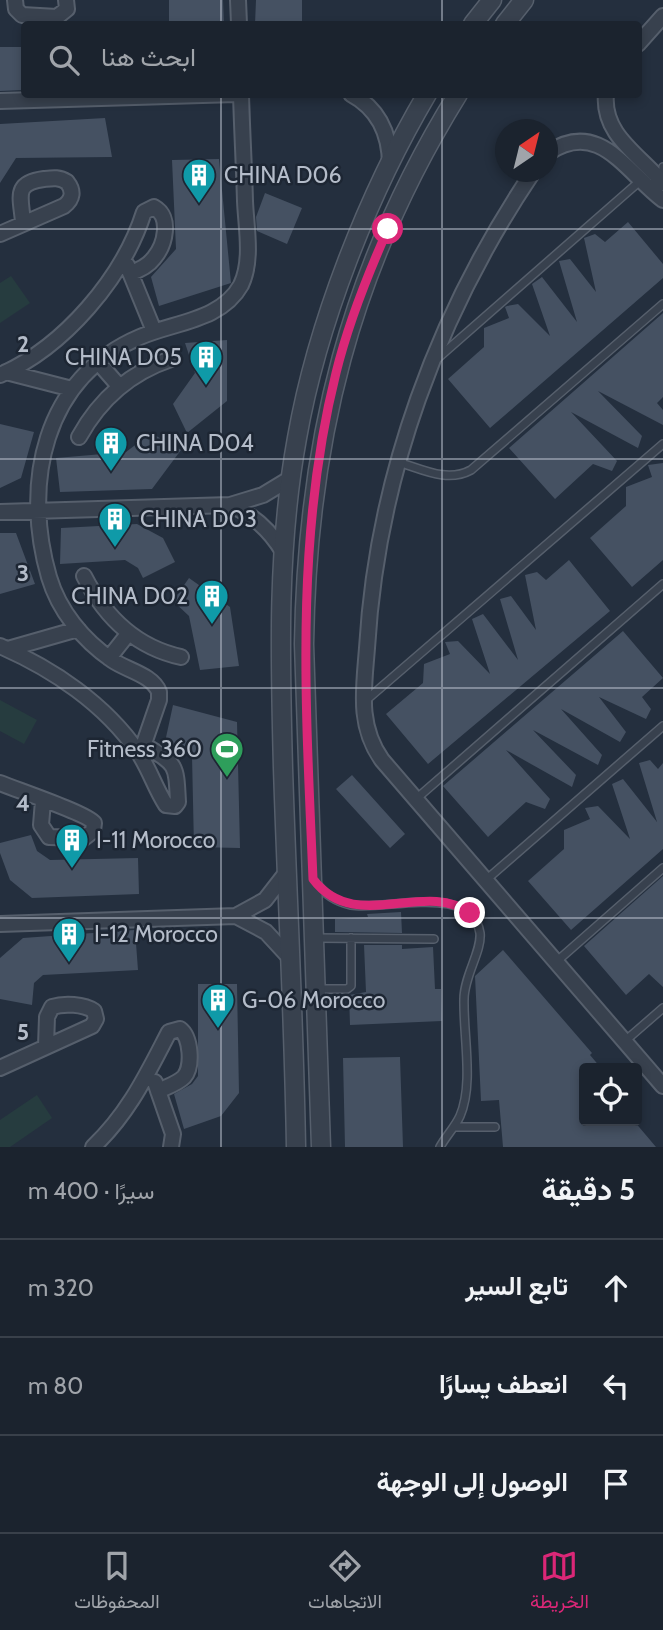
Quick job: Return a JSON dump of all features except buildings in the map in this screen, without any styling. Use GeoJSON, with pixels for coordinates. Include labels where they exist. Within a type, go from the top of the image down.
{"type":"FeatureCollection","features":[{"type":"Feature","properties":{"kind":"street"},"geometry":{"type":"LineString","coordinates":[[15,0],[16,9],[22,15],[47,17],[57,17],[64,13],[68,5],[66,0]]}},
{"type":"Feature","properties":{"kind":"street"},"geometry":{"type":"LineString","coordinates":[[238,0],[239,21]]}},
{"type":"Feature","properties":{"kind":"street"},"geometry":{"type":"LineString","coordinates":[[475,21],[492,0]]}},
{"type":"Feature","properties":{"kind":"street"},"geometry":{"type":"LineString","coordinates":[[489,21],[505,0]]}},
{"type":"Feature","properties":{"kind":"street"},"geometry":{"type":"LineString","coordinates":[[507,21],[523,0]]}},
{"type":"Feature","properties":{"kind":"street"},"geometry":{"type":"LineString","coordinates":[[642,41],[660,22]]}},
{"type":"Feature","properties":{"kind":"street"},"geometry":{"type":"LineString","coordinates":[[0,101],[102,98]]}},
{"type":"Feature","properties":{"kind":"street"},"geometry":{"type":"LineString","coordinates":[[4,648],[48,671],[85,697],[142,750],[159,700],[158,687],[109,658],[78,629],[61,605],[50,579],[42,547],[40,474],[47,438],[62,404],[72,389],[98,362],[125,344],[154,331],[219,310],[234,296],[244,278],[248,258],[239,98]]}},
{"type":"Feature","properties":{"kind":"street"},"geometry":{"type":"LineString","coordinates":[[356,98],[370,108],[380,121],[386,135],[390,165]]}},
{"type":"Feature","properties":{"kind":"street"},"geometry":{"type":"LineString","coordinates":[[296,1147],[279,648],[283,552],[291,478],[305,401],[325,329],[347,266],[390,165],[425,98]]}},
{"type":"Feature","properties":{"kind":"street"},"geometry":{"type":"LineString","coordinates":[[321,1147],[305,680],[306,571],[317,470],[328,404],[345,340],[373,262],[403,194],[456,98]]}},
{"type":"Feature","properties":{"kind":"street"},"geometry":{"type":"LineString","coordinates":[[606,98],[606,112],[614,132],[663,177]]}},
{"type":"Feature","properties":{"kind":"street"},"geometry":{"type":"LineString","coordinates":[[558,148],[570,142],[596,144],[606,149],[663,200]]}},
{"type":"Feature","properties":{"kind":"street"},"geometry":{"type":"LineString","coordinates":[[527,182],[482,255],[429,367],[398,462],[374,575],[363,703],[365,725],[374,750],[663,1086]]}},
{"type":"Feature","properties":{"kind":"street"},"geometry":{"type":"LineString","coordinates":[[3,373],[41,350],[74,323],[98,296],[124,256],[135,237],[144,212],[150,208],[158,209],[164,224],[163,243],[154,259],[130,273]]}},
{"type":"Feature","properties":{"kind":"street"},"geometry":{"type":"LineString","coordinates":[[0,233],[23,222]]}},
{"type":"Feature","properties":{"kind":"street"},"geometry":{"type":"LineString","coordinates":[[124,256],[154,331]]}},
{"type":"Feature","properties":{"kind":"street"},"geometry":{"type":"LineString","coordinates":[[345,340],[343,321],[358,273],[353,266],[347,266]]}},
{"type":"Feature","properties":{"kind":"street"},"geometry":{"type":"LineString","coordinates":[[79,437],[92,415],[119,386],[149,368],[171,359]]}},
{"type":"Feature","properties":{"kind":"street"},"geometry":{"type":"LineString","coordinates":[[98,362],[119,386]]}},
{"type":"Feature","properties":{"kind":"street"},"geometry":{"type":"LineString","coordinates":[[3,373],[72,389]]}},
{"type":"Feature","properties":{"kind":"street"},"geometry":{"type":"LineString","coordinates":[[0,512],[230,505],[263,495],[291,478]]}},
{"type":"Feature","properties":{"kind":"street"},"geometry":{"type":"LineString","coordinates":[[230,505],[261,523],[283,552]]}},
{"type":"Feature","properties":{"kind":"street"},"geometry":{"type":"LineString","coordinates":[[84,576],[102,607],[128,634],[158,650],[181,657]]}},
{"type":"Feature","properties":{"kind":"street"},"geometry":{"type":"LineString","coordinates":[[4,648],[78,629]]}},
{"type":"Feature","properties":{"kind":"street"},"geometry":{"type":"LineString","coordinates":[[109,658],[128,634]]}},
{"type":"Feature","properties":{"kind":"street"},"geometry":{"type":"LineString","coordinates":[[3,785],[43,801]]}},
{"type":"Feature","properties":{"kind":"street"},"geometry":{"type":"LineString","coordinates":[[0,924],[236,916],[265,900],[286,873]]}},
{"type":"Feature","properties":{"kind":"street"},"geometry":{"type":"LineString","coordinates":[[236,916],[266,932],[289,957]]}},
{"type":"Feature","properties":{"kind":"street"},"geometry":{"type":"LineString","coordinates":[[93,1147],[116,1124],[151,1071],[169,1032],[176,1028],[184,1031],[187,1038],[189,1063],[186,1074],[178,1082],[158,1091]]}},
{"type":"Feature","properties":{"kind":"street"},"geometry":{"type":"LineString","coordinates":[[0,1069],[7,1059],[46,1046]]}},
{"type":"Feature","properties":{"kind":"street"},"geometry":{"type":"LineString","coordinates":[[151,1071],[173,1133],[171,1147]]}},
{"type":"Feature","properties":{"kind":"street"},"geometry":{"type":"LineString","coordinates":[[295,1107],[305,1147]]}},
{"type":"Feature","properties":{"kind":"lane"},"geometry":{"type":"LineString","coordinates":[[429,367],[640,181]]}},
{"type":"Feature","properties":{"kind":"lane"},"geometry":{"type":"LineString","coordinates":[[398,462],[444,476],[458,476],[471,470],[663,304]]}},
{"type":"Feature","properties":{"kind":"lane"},"geometry":{"type":"LineString","coordinates":[[363,703],[663,444]]}},
{"type":"Feature","properties":{"kind":"lane"},"geometry":{"type":"LineString","coordinates":[[416,800],[663,584]]}},
{"type":"Feature","properties":{"kind":"lane"},"geometry":{"type":"LineString","coordinates":[[486,880],[663,726]]}},
{"type":"Feature","properties":{"kind":"lane"},"geometry":{"type":"LineString","coordinates":[[555,963],[663,868]]}},
{"type":"Feature","properties":{"kind":"lane"},"geometry":{"type":"LineString","coordinates":[[313,879],[326,893],[351,905],[451,903],[470,913],[476,922],[480,943],[467,975],[464,999],[466,1097],[460,1118],[440,1147]]}},
{"type":"Feature","properties":{"kind":"lane"},"geometry":{"type":"LineString","coordinates":[[315,938],[434,939]]}},
{"type":"Feature","properties":{"kind":"lane"},"geometry":{"type":"LineString","coordinates":[[316,989],[347,989],[351,986],[351,938]]}},
{"type":"Feature","properties":{"kind":"lane"},"geometry":{"type":"LineString","coordinates":[[624,1042],[663,1008]]}},
{"type":"Feature","properties":{"kind":"lane"},"geometry":{"type":"LineString","coordinates":[[454,1127],[495,1127]]}},
{"type":"Feature","properties":{"kind":"green space"},"geometry":{"type":"Polygon","coordinates":[[[11,276],[30,303],[0,323],[0,283],[11,276]]]}},
{"type":"Feature","properties":{"kind":"green space"},"geometry":{"type":"Polygon","coordinates":[[[0,700],[37,720],[24,744],[0,731],[0,700]]]}},
{"type":"Feature","properties":{"kind":"green space"},"geometry":{"type":"Polygon","coordinates":[[[37,1095],[52,1118],[10,1147],[0,1147],[0,1120],[37,1095]]]}},
{"type":"Feature","properties":{"kind":"place","name":"CHINA D06"},"geometry":{"type":"Point","coordinates":[199,205]}},
{"type":"Feature","properties":{"kind":"place","name":"CHINA D05"},"geometry":{"type":"Point","coordinates":[206,387]}},
{"type":"Feature","properties":{"kind":"place","name":"CHINA D04"},"geometry":{"type":"Point","coordinates":[111,473]}},
{"type":"Feature","properties":{"kind":"place","name":"CHINA D03"},"geometry":{"type":"Point","coordinates":[115,549]}},
{"type":"Feature","properties":{"kind":"place","name":"CHINA D02"},"geometry":{"type":"Point","coordinates":[212,626]}},
{"type":"Feature","properties":{"kind":"place","name":"Fitness 360"},"geometry":{"type":"Point","coordinates":[227,779]}},
{"type":"Feature","properties":{"kind":"place","name":"I-11 Morocco"},"geometry":{"type":"Point","coordinates":[72,870]}},
{"type":"Feature","properties":{"kind":"place","name":"I-12 Morocco"},"geometry":{"type":"Point","coordinates":[69,964]}},
{"type":"Feature","properties":{"kind":"place","name":"G-06 Morocco"},"geometry":{"type":"Point","coordinates":[218,1030]}},
{"type":"Feature","properties":{"kind":"route"},"geometry":{"type":"LineString","coordinates":[[388,229],[373,262],[336,372],[328,404],[308,537],[304,644],[313,879],[333,898],[351,905],[440,902],[461,906],[470,913]]}}]}
